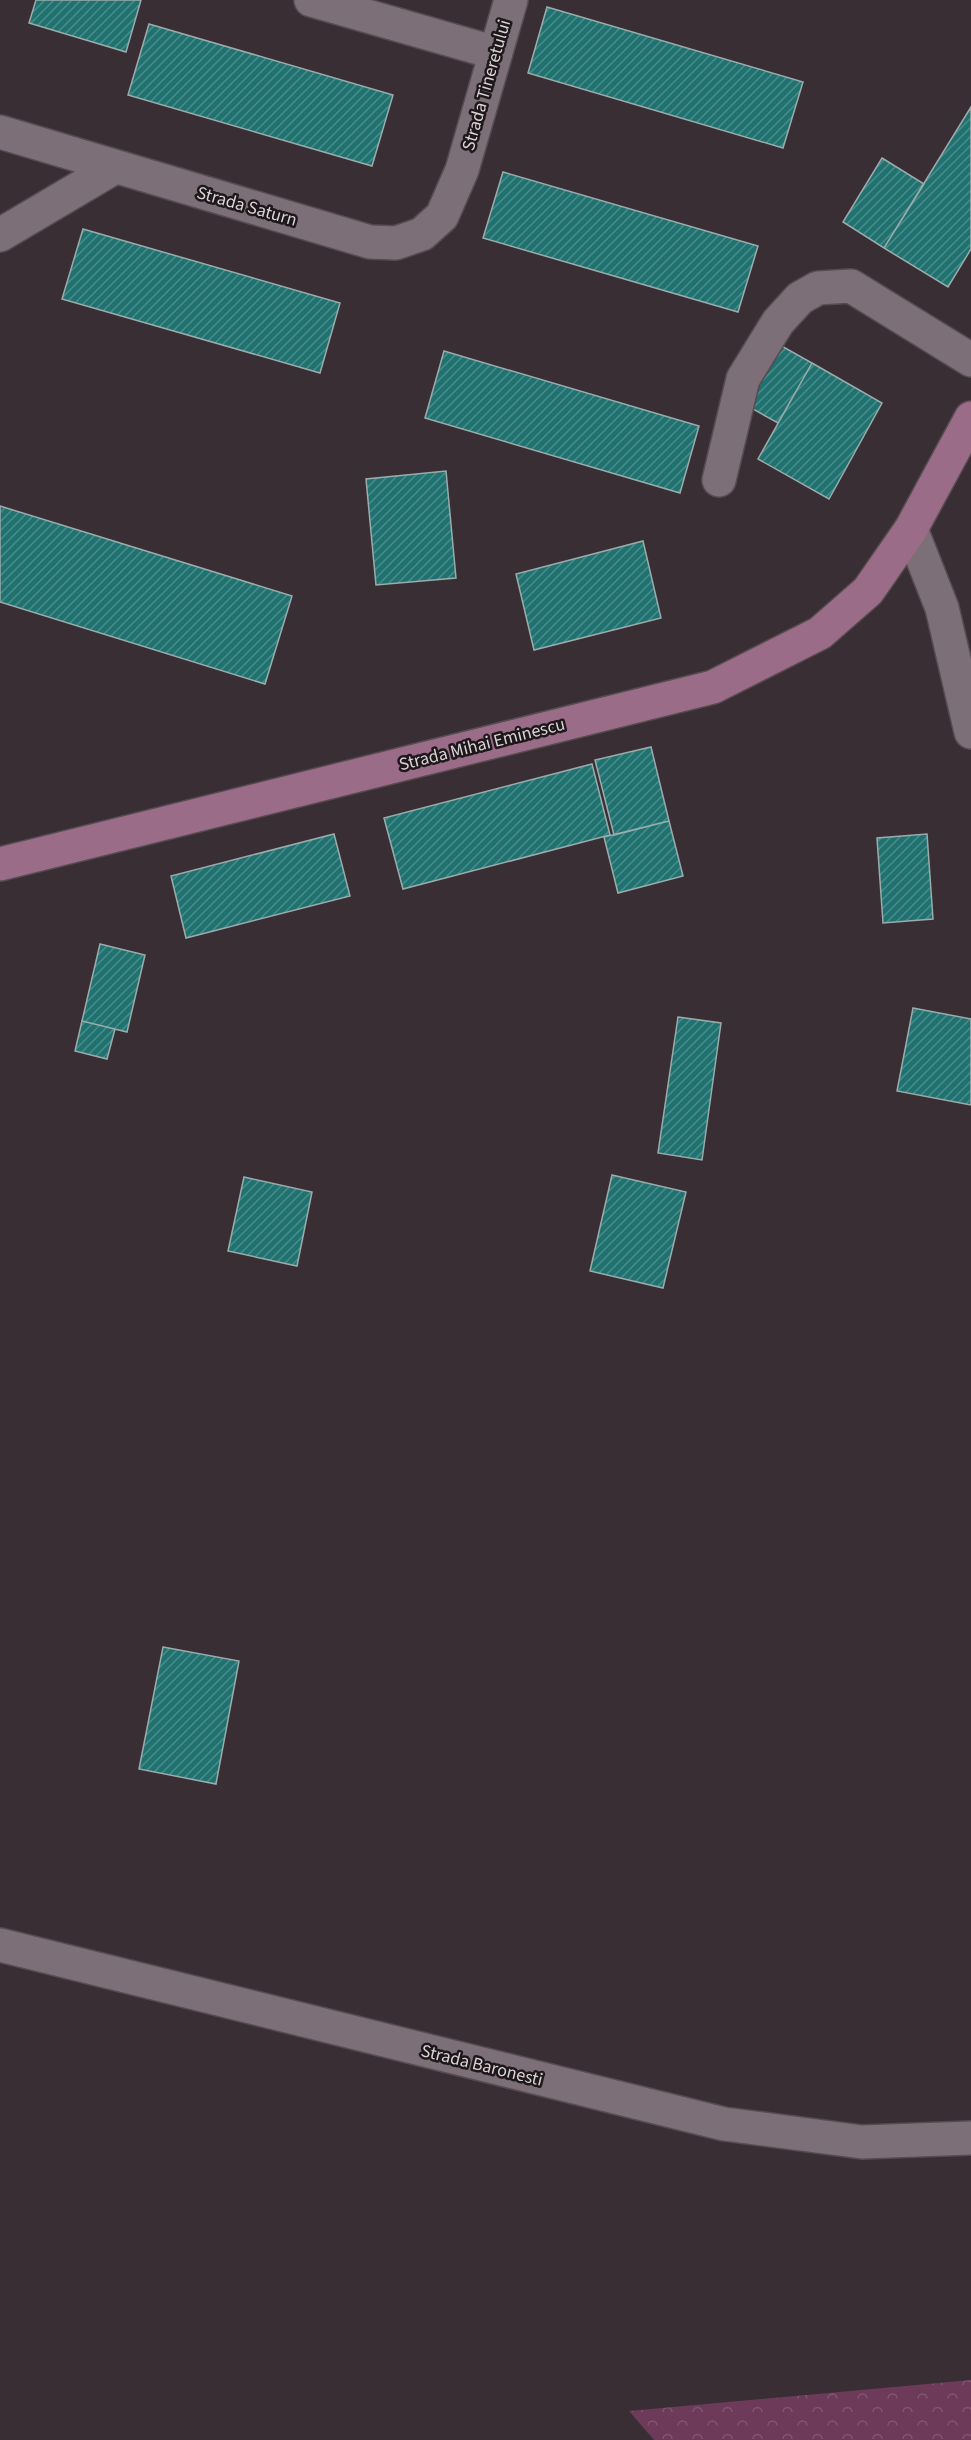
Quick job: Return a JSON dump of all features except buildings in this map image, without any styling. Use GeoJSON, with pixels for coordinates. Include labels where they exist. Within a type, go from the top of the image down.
{"type":"FeatureCollection","features":[{"type":"Feature","properties":{"kind":"main road","name":"Strada Mihai Eminescu"},"geometry":{"type":"LineString","coordinates":[[0,864],[713,687],[820,633],[868,591],[911,529],[971,418]]}},
{"type":"Feature","properties":{"kind":"street"},"geometry":{"type":"LineString","coordinates":[[311,0],[496,53]]}},
{"type":"Feature","properties":{"kind":"street","name":"Strada Tineretului"},"geometry":{"type":"LineString","coordinates":[[462,170],[511,0]]}},
{"type":"Feature","properties":{"kind":"street","name":"Strada Saturn"},"geometry":{"type":"LineString","coordinates":[[0,132],[370,242],[396,243],[422,234],[442,216],[462,170]]}},
{"type":"Feature","properties":{"kind":"street"},"geometry":{"type":"LineString","coordinates":[[0,235],[115,167]]}},
{"type":"Feature","properties":{"kind":"street"},"geometry":{"type":"LineString","coordinates":[[719,480],[743,379],[778,322],[800,298],[818,288],[851,286],[971,360]]}},
{"type":"Feature","properties":{"kind":"street"},"geometry":{"type":"LineString","coordinates":[[911,529],[942,608],[971,732]]}},
{"type":"Feature","properties":{"kind":"street","name":"Strada Baronesti"},"geometry":{"type":"LineString","coordinates":[[0,1945],[724,2124],[862,2142],[971,2138]]}},
{"type":"Feature","properties":{"kind":"green space"},"geometry":{"type":"Polygon","coordinates":[[[971,2380],[971,2440],[654,2440],[629,2411],[971,2380]]]}}]}
